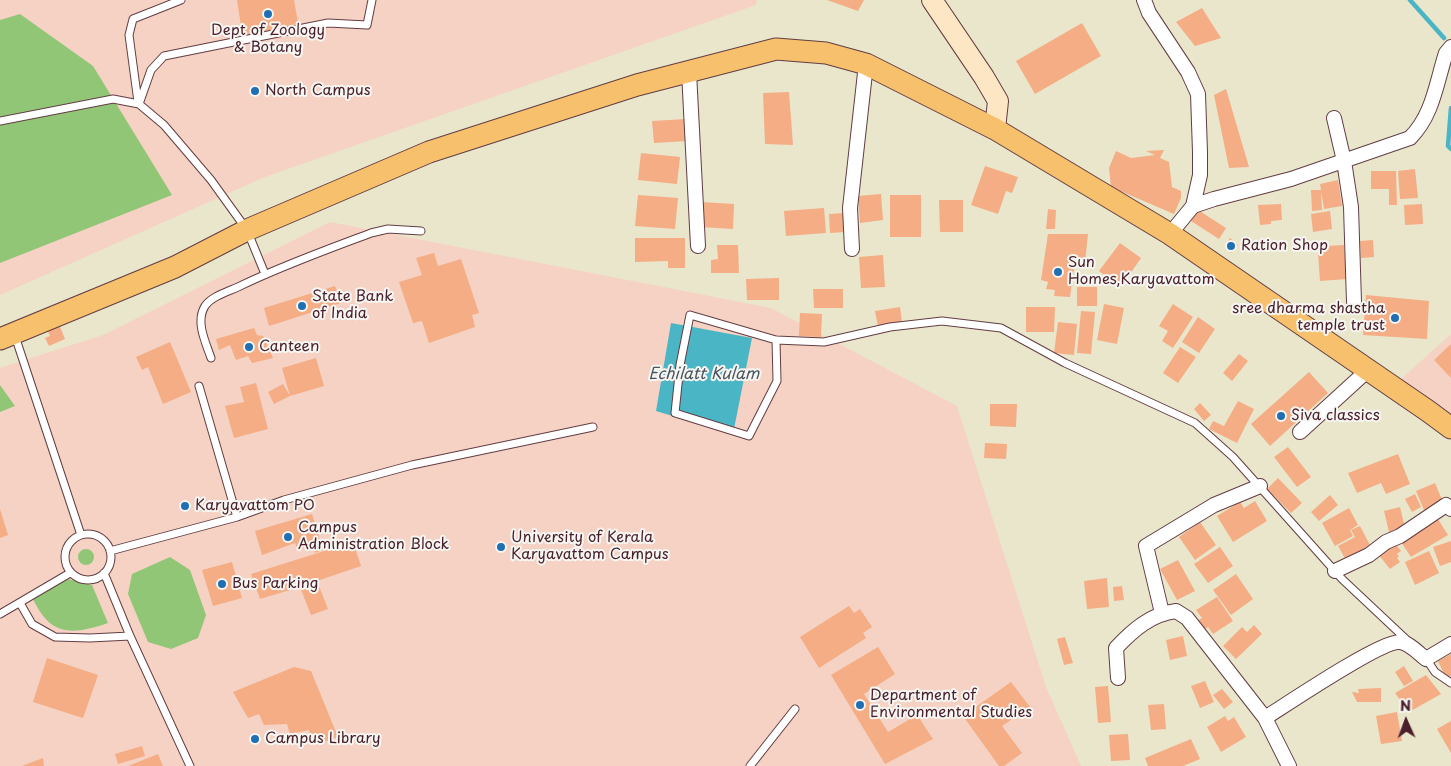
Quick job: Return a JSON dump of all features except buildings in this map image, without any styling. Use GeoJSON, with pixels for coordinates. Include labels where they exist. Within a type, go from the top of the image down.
{"type":"FeatureCollection","features":[{"type":"Feature","properties":{"kind":"main road"},"geometry":{"type":"LineString","coordinates":[[932,0],[998,101],[994,129]]}},
{"type":"Feature","properties":{"kind":"main road"},"geometry":{"type":"LineString","coordinates":[[7,336],[175,267],[247,230],[429,152],[637,85],[776,49],[826,53],[866,64],[994,129],[1170,234],[1451,428]]}},
{"type":"Feature","properties":{"kind":"street"},"geometry":{"type":"LineString","coordinates":[[1144,0],[1149,13],[1188,72],[1198,94],[1200,176],[1193,206],[1170,234]]}},
{"type":"Feature","properties":{"kind":"street"},"geometry":{"type":"LineString","coordinates":[[1193,206],[1291,179],[1410,138],[1420,128],[1431,107],[1446,53],[1451,47]]}},
{"type":"Feature","properties":{"kind":"street"},"geometry":{"type":"LineString","coordinates":[[852,249],[850,208],[866,64]]}},
{"type":"Feature","properties":{"kind":"street"},"geometry":{"type":"LineString","coordinates":[[688,72],[698,246]]}},
{"type":"Feature","properties":{"kind":"street"},"geometry":{"type":"LineString","coordinates":[[1334,118],[1344,161],[1351,207],[1354,302]]}},
{"type":"Feature","properties":{"kind":"street"},"geometry":{"type":"LineString","coordinates":[[1300,432],[1368,370]]}},
{"type":"Feature","properties":{"kind":"street"},"geometry":{"type":"LineString","coordinates":[[1162,613],[1146,546],[1214,505],[1260,486]]}},
{"type":"Feature","properties":{"kind":"street"},"geometry":{"type":"LineString","coordinates":[[1335,571],[1369,555],[1386,542],[1400,536],[1446,505],[1451,509]]}},
{"type":"Feature","properties":{"kind":"street"},"geometry":{"type":"LineString","coordinates":[[1118,678],[1116,648],[1130,633],[1162,613],[1176,611],[1187,618],[1265,718],[1289,766]]}},
{"type":"Feature","properties":{"kind":"street"},"geometry":{"type":"LineString","coordinates":[[1265,718],[1352,664],[1391,644],[1399,642],[1404,644],[1426,659],[1451,644]]}},
{"type":"Feature","properties":{"kind":"lane"},"geometry":{"type":"LineString","coordinates":[[139,104],[129,35],[133,19],[182,0]]}},
{"type":"Feature","properties":{"kind":"lane"},"geometry":{"type":"LineString","coordinates":[[139,104],[151,70],[164,56],[328,23],[367,25],[372,0]]}},
{"type":"Feature","properties":{"kind":"lane"},"geometry":{"type":"LineString","coordinates":[[0,121],[113,99],[139,104],[164,125],[211,180],[247,230],[265,274]]}},
{"type":"Feature","properties":{"kind":"lane"},"geometry":{"type":"LineString","coordinates":[[211,358],[202,328],[201,316],[205,306],[214,298],[265,274],[371,233],[388,229],[421,231]]}},
{"type":"Feature","properties":{"kind":"lane"},"geometry":{"type":"LineString","coordinates":[[776,340],[777,381],[748,436],[675,412],[680,365],[690,316],[776,340],[824,342],[890,327],[942,321],[1001,328],[1065,363],[1195,422],[1234,457],[1335,571],[1426,659],[1435,672],[1451,683]]}},
{"type":"Feature","properties":{"kind":"lane"},"geometry":{"type":"LineString","coordinates":[[7,336],[81,535]]}},
{"type":"Feature","properties":{"kind":"lane"},"geometry":{"type":"LineString","coordinates":[[200,386],[237,517]]}},
{"type":"Feature","properties":{"kind":"lane"},"geometry":{"type":"LineString","coordinates":[[110,551],[237,517],[284,500],[412,465],[592,427]]}},
{"type":"Feature","properties":{"kind":"lane"},"geometry":{"type":"LineString","coordinates":[[81,535],[96,535],[102,539],[110,551],[109,567],[98,578],[83,580],[76,578],[66,566],[64,559],[65,551],[74,538],[81,535]]}},
{"type":"Feature","properties":{"kind":"lane"},"geometry":{"type":"LineString","coordinates":[[0,614],[70,573]]}},
{"type":"Feature","properties":{"kind":"lane"},"geometry":{"type":"LineString","coordinates":[[104,573],[130,636],[190,766]]}},
{"type":"Feature","properties":{"kind":"lane"},"geometry":{"type":"LineString","coordinates":[[20,603],[32,624],[55,637],[130,636]]}},
{"type":"Feature","properties":{"kind":"lane"},"geometry":{"type":"LineString","coordinates":[[750,766],[795,709]]}},
{"type":"Feature","properties":{"kind":"shaded area","name":"North Campus"},"geometry":{"type":"Polygon","coordinates":[[[0,0],[757,0],[756,5],[265,177],[0,295],[0,0]]]}},
{"type":"Feature","properties":{"kind":"shaded area","name":"University of Kerala Karyavattom Campus"},"geometry":{"type":"Polygon","coordinates":[[[330,222],[771,308],[957,406],[1046,687],[1081,766],[0,766],[0,368],[103,335],[330,222]]]}},
{"type":"Feature","properties":{"kind":"shaded area"},"geometry":{"type":"Polygon","coordinates":[[[1451,334],[1451,416],[1401,379],[1451,334]]]}},
{"type":"Feature","properties":{"kind":"green space"},"geometry":{"type":"Polygon","coordinates":[[[20,14],[93,66],[172,195],[0,263],[0,20],[20,14]]]}},
{"type":"Feature","properties":{"kind":"green space"},"geometry":{"type":"Polygon","coordinates":[[[0,385],[15,406],[0,412],[0,385]]]}},
{"type":"Feature","properties":{"kind":"green space"},"geometry":{"type":"Polygon","coordinates":[[[86,549],[92,551],[94,557],[92,563],[86,565],[80,563],[78,557],[80,551],[86,549]]]}},
{"type":"Feature","properties":{"kind":"green space"},"geometry":{"type":"Polygon","coordinates":[[[170,557],[190,570],[206,615],[198,638],[171,649],[148,642],[128,594],[132,574],[170,557]]]}},
{"type":"Feature","properties":{"kind":"green space"},"geometry":{"type":"Polygon","coordinates":[[[68,579],[92,585],[108,623],[73,631],[64,630],[47,620],[33,599],[68,579]]]}},
{"type":"Feature","properties":{"kind":"water","name":"Echilatt Kulam"},"geometry":{"type":"Polygon","coordinates":[[[671,323],[752,338],[733,434],[656,411],[671,323]]]}},
{"type":"Feature","properties":{"kind":"waterway"},"geometry":{"type":"LineString","coordinates":[[1410,0],[1444,38]]}},
{"type":"Feature","properties":{"kind":"waterway"},"geometry":{"type":"LineString","coordinates":[[1451,108],[1448,146],[1451,149]]}},
{"type":"Feature","properties":{"kind":"place","name":"Dept of Zoology & Botany"},"geometry":{"type":"Point","coordinates":[268,14]}},
{"type":"Feature","properties":{"kind":"place","name":"North Campus"},"geometry":{"type":"Point","coordinates":[255,91]}},
{"type":"Feature","properties":{"kind":"place","name":"Ration Shop"},"geometry":{"type":"Point","coordinates":[1231,246]}},
{"type":"Feature","properties":{"kind":"place","name":"Sun Homes,Karyavattom"},"geometry":{"type":"Point","coordinates":[1058,272]}},
{"type":"Feature","properties":{"kind":"place","name":"State Bank of India"},"geometry":{"type":"Point","coordinates":[302,306]}},
{"type":"Feature","properties":{"kind":"place","name":"sree dharma shastha temple trust"},"geometry":{"type":"Point","coordinates":[1395,318]}},
{"type":"Feature","properties":{"kind":"place","name":"Canteen"},"geometry":{"type":"Point","coordinates":[249,347]}},
{"type":"Feature","properties":{"kind":"place","name":"Siva classics"},"geometry":{"type":"Point","coordinates":[1281,416]}},
{"type":"Feature","properties":{"kind":"place","name":"Karyavattom PO"},"geometry":{"type":"Point","coordinates":[185,506]}},
{"type":"Feature","properties":{"kind":"place","name":"Campus Administration Block"},"geometry":{"type":"Point","coordinates":[288,537]}},
{"type":"Feature","properties":{"kind":"place","name":"University of Kerala Karyavattom Campus"},"geometry":{"type":"Point","coordinates":[501,547]}},
{"type":"Feature","properties":{"kind":"place","name":"Bus Parking"},"geometry":{"type":"Point","coordinates":[222,584]}},
{"type":"Feature","properties":{"kind":"place","name":"Department of Environmental Studies"},"geometry":{"type":"Point","coordinates":[860,705]}},
{"type":"Feature","properties":{"kind":"place","name":"Campus Library"},"geometry":{"type":"Point","coordinates":[255,739]}}]}
